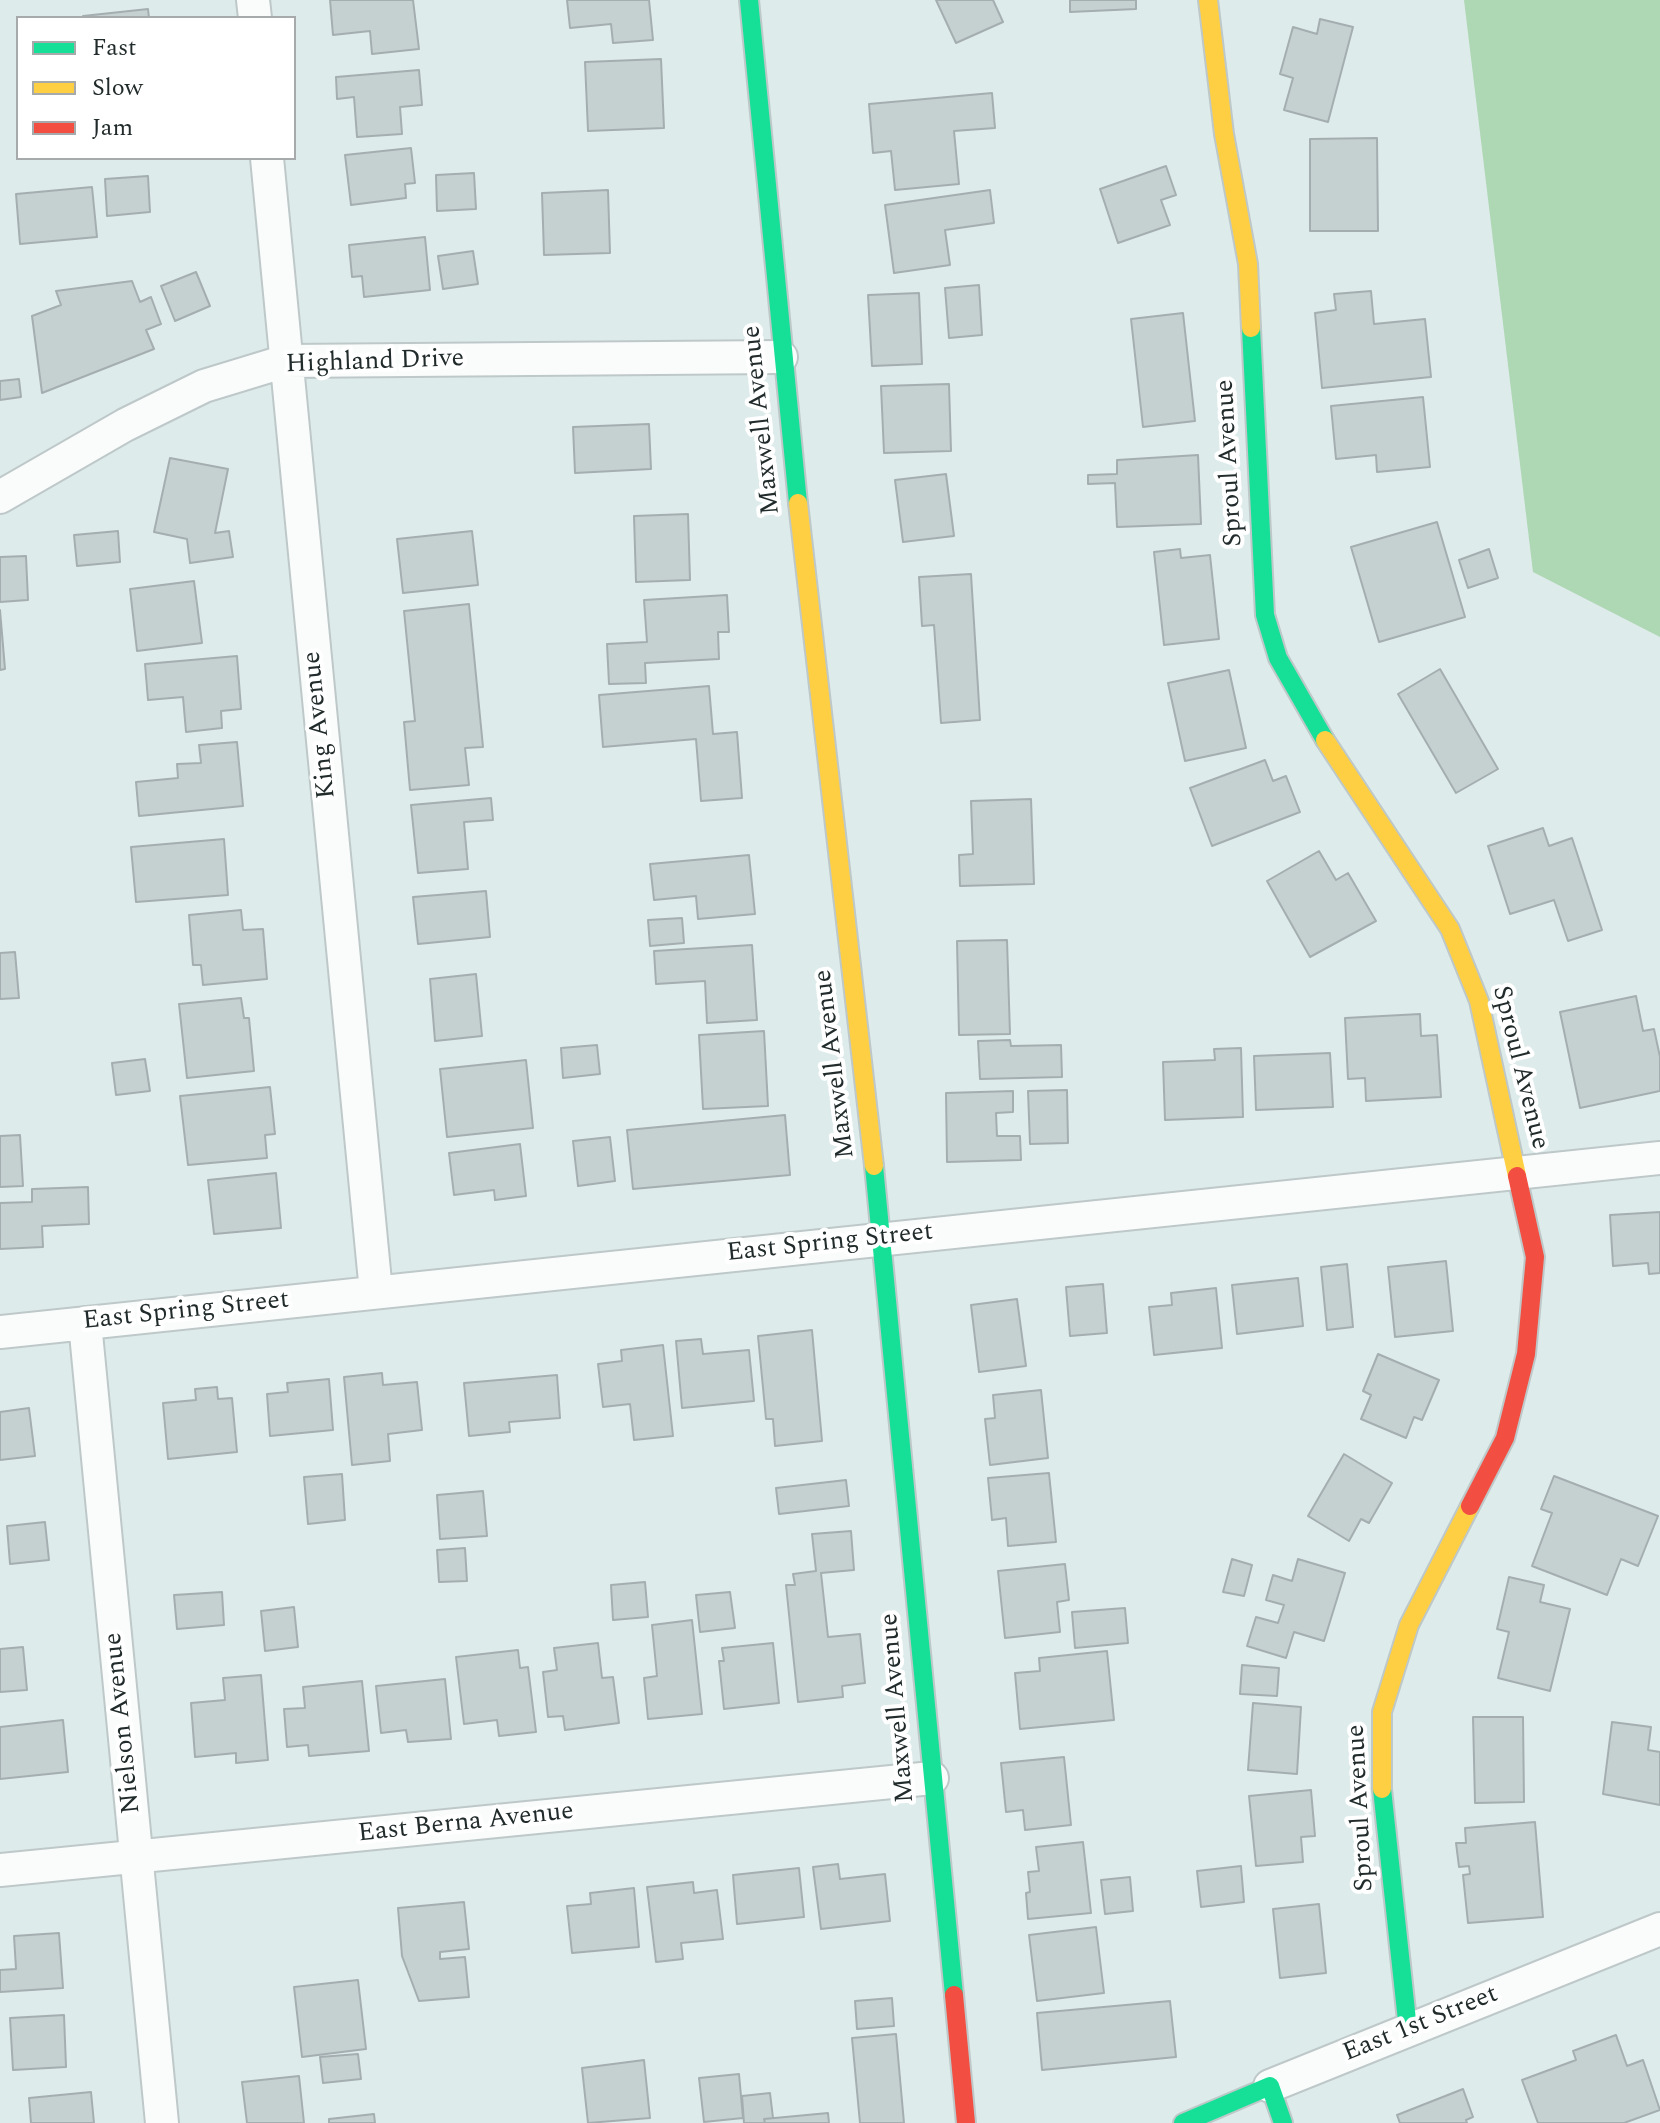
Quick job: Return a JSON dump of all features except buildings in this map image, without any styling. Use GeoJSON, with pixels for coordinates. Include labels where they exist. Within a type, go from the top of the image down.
{"type":"FeatureCollection","features":[{"type":"Feature","properties":{"kind":"street","name":"Maxwell Avenue"},"geometry":{"type":"LineString","coordinates":[[749,0],[781,357],[882,1238],[966,2123]]}},
{"type":"Feature","properties":{"kind":"street","name":"Sproul Avenue"},"geometry":{"type":"LineString","coordinates":[[1208,0],[1224,134],[1248,264],[1265,615],[1278,658],[1313,722],[1450,929],[1479,1001],[1535,1257],[1526,1354],[1505,1438],[1409,1625],[1382,1712],[1382,1802],[1408,2030]]}},
{"type":"Feature","properties":{"kind":"street","name":"King Avenue"},"geometry":{"type":"LineString","coordinates":[[267,160],[376,1292]]}},
{"type":"Feature","properties":{"kind":"street","name":"Highland Drive"},"geometry":{"type":"LineString","coordinates":[[0,497],[125,425],[204,386],[286,361],[781,357]]}},
{"type":"Feature","properties":{"kind":"street","name":"East Spring Street"},"geometry":{"type":"LineString","coordinates":[[0,1332],[1517,1170],[1660,1158]]}},
{"type":"Feature","properties":{"kind":"street","name":"Nielson Avenue"},"geometry":{"type":"LineString","coordinates":[[85,1323],[162,2123]]}},
{"type":"Feature","properties":{"kind":"street","name":"East Berna Avenue"},"geometry":{"type":"LineString","coordinates":[[0,1870],[932,1778]]}},
{"type":"Feature","properties":{"kind":"street","name":"East 1st Street"},"geometry":{"type":"LineString","coordinates":[[1183,2123],[1660,1929]]}},
{"type":"Feature","properties":{"kind":"street"},"geometry":{"type":"LineString","coordinates":[[1270,2086],[1283,2123]]}},
{"type":"Feature","properties":{"kind":"green space"},"geometry":{"type":"Polygon","coordinates":[[[1464,0],[1660,0],[1660,637],[1533,572],[1464,0]]]}},
{"type":"Feature","properties":{"kind":"traffic: fast"},"geometry":{"type":"LineString","coordinates":[[749,0],[798,503]]}},
{"type":"Feature","properties":{"kind":"traffic: fast"},"geometry":{"type":"LineString","coordinates":[[1251,328],[1265,615],[1278,658],[1325,740]]}},
{"type":"Feature","properties":{"kind":"traffic: fast"},"geometry":{"type":"LineString","coordinates":[[874,1166],[954,1995]]}},
{"type":"Feature","properties":{"kind":"traffic: fast"},"geometry":{"type":"LineString","coordinates":[[1382,1789],[1408,2030]]}},
{"type":"Feature","properties":{"kind":"traffic: fast"},"geometry":{"type":"LineString","coordinates":[[1183,2123],[1270,2086],[1283,2123]]}},
{"type":"Feature","properties":{"kind":"traffic: slow"},"geometry":{"type":"LineString","coordinates":[[1208,0],[1224,134],[1248,264],[1251,328]]}},
{"type":"Feature","properties":{"kind":"traffic: slow"},"geometry":{"type":"LineString","coordinates":[[798,503],[874,1166]]}},
{"type":"Feature","properties":{"kind":"traffic: slow"},"geometry":{"type":"LineString","coordinates":[[1325,740],[1450,929],[1479,1001],[1517,1176]]}},
{"type":"Feature","properties":{"kind":"traffic: slow"},"geometry":{"type":"LineString","coordinates":[[1382,1789],[1382,1712],[1409,1625],[1470,1506]]}},
{"type":"Feature","properties":{"kind":"traffic: jam"},"geometry":{"type":"LineString","coordinates":[[1470,1506],[1505,1438],[1526,1354],[1535,1257],[1517,1176]]}},
{"type":"Feature","properties":{"kind":"traffic: jam"},"geometry":{"type":"LineString","coordinates":[[954,1995],[966,2123]]}}]}
